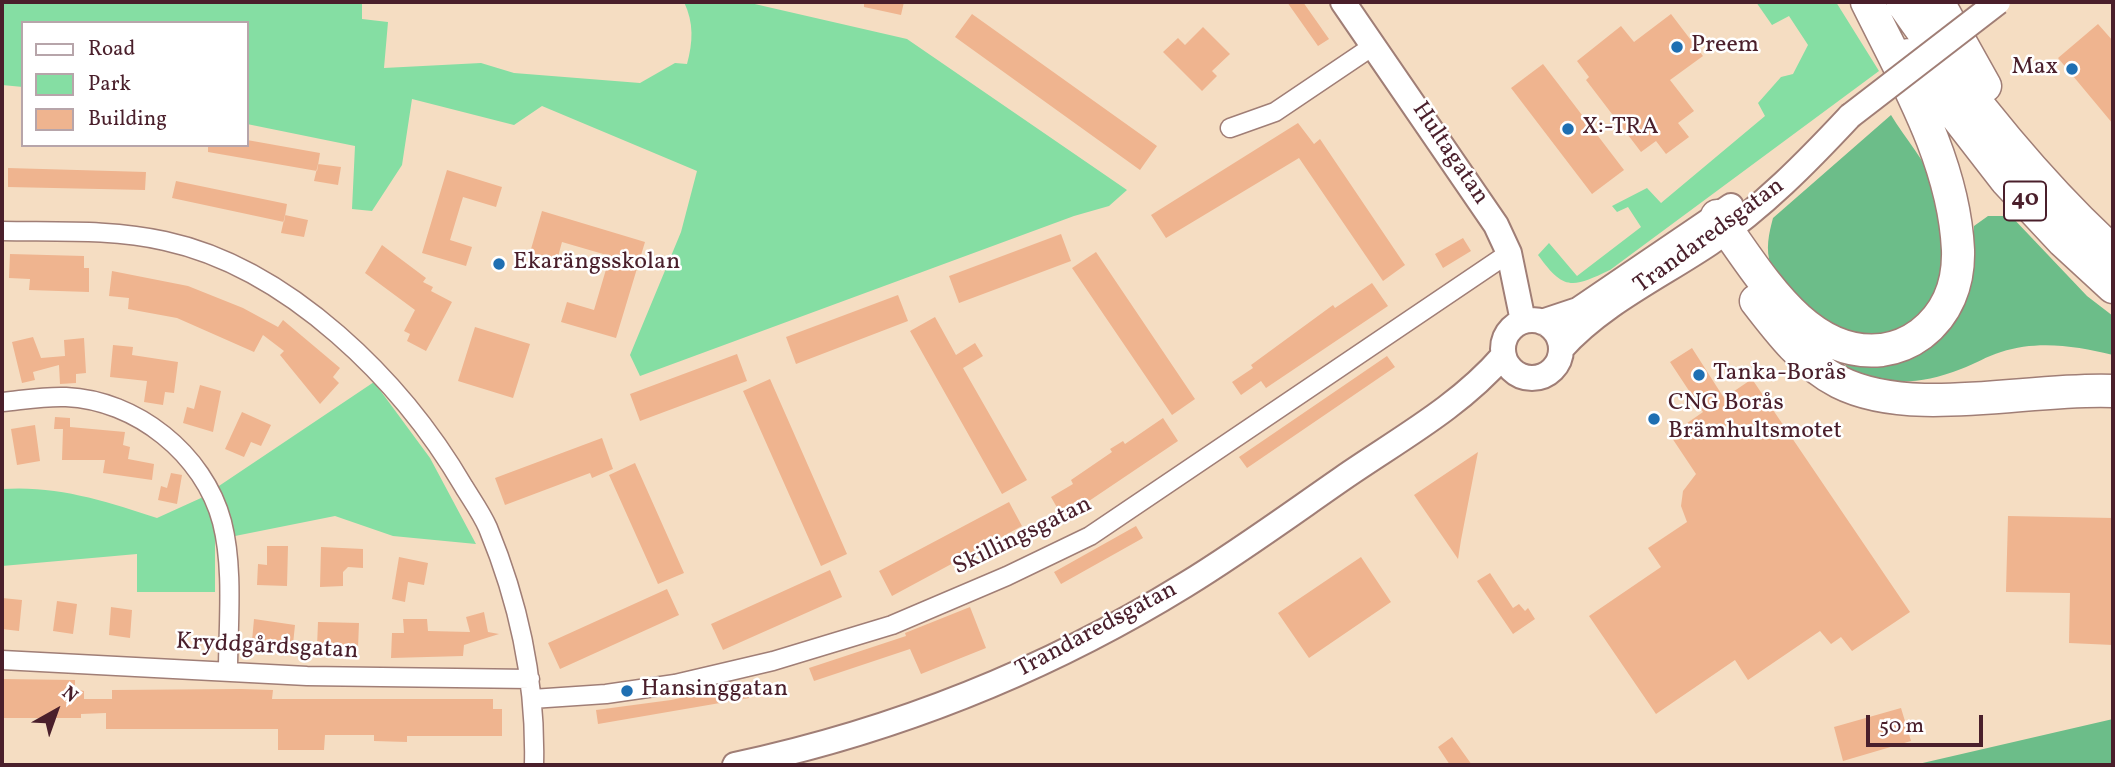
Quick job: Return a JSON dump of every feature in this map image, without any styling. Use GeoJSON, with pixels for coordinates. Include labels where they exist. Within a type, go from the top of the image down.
{"type":"FeatureCollection","features":[{"type":"Feature","properties":{"kind":"highway"},"geometry":{"type":"LineString","coordinates":[[1713,230],[1797,317],[1819,336],[1846,349],[1868,351],[1911,342],[1942,313],[1956,276],[1958,253],[1950,197],[1930,135],[1868,2]]}},
{"type":"Feature","properties":{"kind":"highway","name":"40"},"geometry":{"type":"LineString","coordinates":[[1868,2],[2006,180],[2063,241],[2113,287]]}},
{"type":"Feature","properties":{"kind":"highway","name":"40"},"geometry":{"type":"LineString","coordinates":[[1902,2],[1965,88],[2036,174],[2113,252]]}},
{"type":"Feature","properties":{"kind":"highway"},"geometry":{"type":"LineString","coordinates":[[1938,2],[2036,174]]}},
{"type":"Feature","properties":{"kind":"highway"},"geometry":{"type":"LineString","coordinates":[[1713,230],[1790,343],[1838,382],[1868,393],[1939,400],[2075,389],[2113,391]]}},
{"type":"Feature","properties":{"kind":"street","name":"Hultagatan"},"geometry":{"type":"LineString","coordinates":[[1343,2],[1472,187],[1509,253],[1533,321]]}},
{"type":"Feature","properties":{"kind":"street","name":"Trandaredsgatan"},"geometry":{"type":"LineString","coordinates":[[1424,424],[1521,377],[1534,379],[1547,374],[1558,363],[1561,349],[1588,323],[1713,230],[1850,116],[1998,2]]}},
{"type":"Feature","properties":{"kind":"street"},"geometry":{"type":"LineString","coordinates":[[1230,128],[1275,112],[1373,46]]}},
{"type":"Feature","properties":{"kind":"street","name":"Trandaredsgatan"},"geometry":{"type":"LineString","coordinates":[[735,765],[798,751],[889,724],[970,694],[1068,650],[1186,584],[1424,424],[1481,381],[1503,356],[1506,335],[1533,321],[1578,310],[1713,230]]}},
{"type":"Feature","properties":{"kind":"street"},"geometry":{"type":"LineString","coordinates":[[2,231],[105,233],[166,241],[225,261],[291,298],[356,351],[403,400],[434,440],[487,527],[523,637],[532,699],[534,765]]}},
{"type":"Feature","properties":{"kind":"street","name":"Skillingsgatan"},"geometry":{"type":"LineString","coordinates":[[532,699],[606,694],[674,684],[773,661],[892,625],[1007,576],[1090,536],[1509,253]]}},
{"type":"Feature","properties":{"kind":"street"},"geometry":{"type":"LineString","coordinates":[[1533,321],[1557,334],[1561,349]]}},
{"type":"Feature","properties":{"kind":"street"},"geometry":{"type":"LineString","coordinates":[[1503,356],[1510,369],[1521,377]]}},
{"type":"Feature","properties":{"kind":"street"},"geometry":{"type":"LineString","coordinates":[[2,402],[66,397],[108,405],[146,422],[180,450],[207,484],[222,523],[227,561],[228,671]]}},
{"type":"Feature","properties":{"kind":"street","name":"Kryddgårdsgatan"},"geometry":{"type":"LineString","coordinates":[[2,660],[307,676],[530,679]]}},
{"type":"Feature","properties":{"kind":"green space"},"geometry":{"type":"Polygon","coordinates":[[[2,2],[362,2],[362,19],[388,22],[384,68],[481,63],[514,73],[640,83],[675,63],[687,64],[692,33],[684,2],[746,2],[907,39],[1127,190],[1109,206],[1074,216],[640,376],[630,355],[681,232],[697,171],[542,106],[514,125],[412,99],[402,165],[372,211],[352,209],[355,146],[248,124],[248,21],[21,21],[21,87],[2,85],[2,2]]]}},
{"type":"Feature","properties":{"kind":"green space"},"geometry":{"type":"Polygon","coordinates":[[[1756,2],[1836,2],[1879,71],[1610,270],[1577,283],[1570,283],[1555,275],[1538,255],[1549,243],[1577,276],[1641,227],[1628,207],[1617,212],[1612,206],[1647,188],[1661,203],[1765,116],[1758,103],[1781,77],[1793,74],[1808,45],[1789,16],[1772,25],[1756,2]]]}},
{"type":"Feature","properties":{"kind":"green space"},"geometry":{"type":"Polygon","coordinates":[[[1891,115],[1921,159],[1936,187],[1943,219],[1944,268],[1937,290],[1930,301],[1909,322],[1884,335],[1857,339],[1845,337],[1832,331],[1807,311],[1777,276],[1768,253],[1769,236],[1773,218],[1891,115]]]}},
{"type":"Feature","properties":{"kind":"green space"},"geometry":{"type":"Polygon","coordinates":[[[1988,216],[2011,216],[2087,296],[2113,316],[2113,355],[2043,345],[2015,348],[1946,374],[1906,382],[1879,380],[1850,373],[1845,364],[1890,363],[1915,356],[1948,326],[1969,287],[1974,226],[1988,216]]]}},
{"type":"Feature","properties":{"kind":"green space"},"geometry":{"type":"Polygon","coordinates":[[[374,382],[430,458],[476,544],[393,536],[335,516],[215,540],[215,592],[137,592],[137,554],[2,566],[2,489],[61,492],[100,500],[157,518],[201,498],[374,382]]]}},
{"type":"Feature","properties":{"kind":"green space"},"geometry":{"type":"Polygon","coordinates":[[[2113,719],[2113,765],[1914,765],[2113,719]]]}},
{"type":"Feature","properties":{"kind":"building"},"geometry":{"type":"Polygon","coordinates":[[[864,2],[904,2],[901,15],[864,7],[864,2]]]}},
{"type":"Feature","properties":{"kind":"building"},"geometry":{"type":"Polygon","coordinates":[[[1287,2],[1303,2],[1329,39],[1318,46],[1287,2]]]}},
{"type":"Feature","properties":{"kind":"building"},"geometry":{"type":"Polygon","coordinates":[[[972,14],[1157,146],[1140,170],[955,37],[972,14]]]}},
{"type":"Feature","properties":{"kind":"building"},"geometry":{"type":"Polygon","coordinates":[[[1671,14],[1703,56],[1670,80],[1694,111],[1678,123],[1689,137],[1666,154],[1656,141],[1641,152],[1586,80],[1589,77],[1577,61],[1621,26],[1634,42],[1671,14]]]}},
{"type":"Feature","properties":{"kind":"building"},"geometry":{"type":"Polygon","coordinates":[[[2098,24],[2113,41],[2113,124],[2058,58],[2098,24]]]}},
{"type":"Feature","properties":{"kind":"building"},"geometry":{"type":"Polygon","coordinates":[[[1203,27],[1230,54],[1212,71],[1217,76],[1202,91],[1163,52],[1178,38],[1185,45],[1203,27]]]}},
{"type":"Feature","properties":{"kind":"building","name":"X:-TRA"},"geometry":{"type":"Polygon","coordinates":[[[1543,64],[1624,170],[1592,194],[1511,88],[1543,64]]]}},
{"type":"Feature","properties":{"kind":"building"},"geometry":{"type":"Polygon","coordinates":[[[1298,123],[1314,144],[1320,139],[1405,265],[1383,281],[1299,158],[1166,238],[1151,215],[1298,123]]]}},
{"type":"Feature","properties":{"kind":"building"},"geometry":{"type":"Polygon","coordinates":[[[248,140],[320,153],[317,171],[208,152],[208,147],[248,147],[248,140]]]}},
{"type":"Feature","properties":{"kind":"building"},"geometry":{"type":"Polygon","coordinates":[[[318,164],[341,167],[338,185],[314,181],[318,164]]]}},
{"type":"Feature","properties":{"kind":"building"},"geometry":{"type":"Polygon","coordinates":[[[8,168],[146,172],[145,190],[8,187],[8,168]]]}},
{"type":"Feature","properties":{"kind":"building"},"geometry":{"type":"Polygon","coordinates":[[[447,170],[502,187],[496,207],[463,197],[450,240],[472,247],[466,266],[422,253],[447,170]]]}},
{"type":"Feature","properties":{"kind":"building"},"geometry":{"type":"Polygon","coordinates":[[[176,181],[287,204],[284,222],[172,198],[176,181]]]}},
{"type":"Feature","properties":{"kind":"building"},"geometry":{"type":"Polygon","coordinates":[[[542,211],[645,242],[616,338],[561,322],[567,302],[594,310],[610,256],[562,242],[556,264],[529,256],[542,211]]]}},
{"type":"Feature","properties":{"kind":"building"},"geometry":{"type":"Polygon","coordinates":[[[285,215],[308,220],[304,237],[281,233],[285,215]]]}},
{"type":"Feature","properties":{"kind":"building"},"geometry":{"type":"Polygon","coordinates":[[[1061,234],[1071,261],[959,303],[949,276],[1061,234]]]}},
{"type":"Feature","properties":{"kind":"building"},"geometry":{"type":"Polygon","coordinates":[[[1463,238],[1471,251],[1443,268],[1435,254],[1463,238]]]}},
{"type":"Feature","properties":{"kind":"building"},"geometry":{"type":"Polygon","coordinates":[[[382,245],[426,278],[423,282],[433,287],[431,291],[452,302],[426,351],[407,341],[410,334],[404,331],[415,310],[365,273],[382,245]]]}},
{"type":"Feature","properties":{"kind":"building"},"geometry":{"type":"Polygon","coordinates":[[[1096,252],[1195,399],[1172,415],[1072,268],[1096,252]]]}},
{"type":"Feature","properties":{"kind":"building"},"geometry":{"type":"Polygon","coordinates":[[[10,254],[84,256],[84,268],[89,268],[89,292],[29,290],[30,279],[9,278],[10,254]]]}},
{"type":"Feature","properties":{"kind":"building"},"geometry":{"type":"Polygon","coordinates":[[[112,271],[188,286],[243,308],[278,327],[283,320],[340,368],[333,377],[339,383],[320,404],[280,355],[284,351],[263,335],[254,352],[177,318],[128,309],[129,298],[109,296],[112,271]]]}},
{"type":"Feature","properties":{"kind":"building"},"geometry":{"type":"Polygon","coordinates":[[[1372,283],[1388,306],[1266,388],[1261,381],[1241,395],[1232,382],[1253,368],[1251,365],[1333,305],[1335,308],[1372,283]]]}},
{"type":"Feature","properties":{"kind":"building"},"geometry":{"type":"Polygon","coordinates":[[[898,295],[908,321],[796,364],[786,337],[898,295]]]}},
{"type":"Feature","properties":{"kind":"building"},"geometry":{"type":"Polygon","coordinates":[[[935,317],[956,355],[975,343],[983,356],[963,368],[1027,480],[1002,494],[910,331],[935,317]]]}},
{"type":"Feature","properties":{"kind":"building"},"geometry":{"type":"Polygon","coordinates":[[[475,327],[530,344],[513,398],[458,381],[475,327]]]}},
{"type":"Feature","properties":{"kind":"building"},"geometry":{"type":"Polygon","coordinates":[[[33,337],[41,358],[65,356],[64,340],[84,338],[86,373],[76,374],[76,383],[60,384],[59,365],[33,372],[35,380],[22,383],[12,342],[33,337]]]}},
{"type":"Feature","properties":{"kind":"building"},"geometry":{"type":"Polygon","coordinates":[[[113,345],[133,347],[132,355],[178,362],[174,393],[165,392],[163,405],[144,402],[147,381],[110,377],[113,345]]]}},
{"type":"Feature","properties":{"kind":"building"},"geometry":{"type":"Polygon","coordinates":[[[1692,348],[1724,398],[1752,379],[1910,612],[1852,651],[1841,637],[1831,644],[1820,631],[1748,680],[1735,660],[1656,714],[1589,616],[1661,567],[1648,548],[1687,522],[1681,506],[1683,491],[1696,474],[1670,435],[1703,412],[1670,362],[1692,348]]]}},
{"type":"Feature","properties":{"kind":"building"},"geometry":{"type":"Polygon","coordinates":[[[737,354],[747,381],[640,421],[630,394],[737,354]]]}},
{"type":"Feature","properties":{"kind":"building"},"geometry":{"type":"Polygon","coordinates":[[[1387,356],[1395,367],[1247,468],[1239,457],[1387,356]]]}},
{"type":"Feature","properties":{"kind":"building"},"geometry":{"type":"Polygon","coordinates":[[[770,379],[847,554],[821,566],[743,391],[770,379]]]}},
{"type":"Feature","properties":{"kind":"building"},"geometry":{"type":"Polygon","coordinates":[[[200,385],[221,391],[213,432],[183,423],[187,407],[194,409],[200,385]]]}},
{"type":"Feature","properties":{"kind":"building"},"geometry":{"type":"Polygon","coordinates":[[[242,412],[271,425],[261,446],[251,442],[244,457],[225,449],[242,412]]]}},
{"type":"Feature","properties":{"kind":"building"},"geometry":{"type":"Polygon","coordinates":[[[55,417],[70,418],[70,427],[125,432],[123,445],[130,447],[128,459],[154,464],[152,480],[103,473],[105,460],[62,460],[63,429],[54,429],[55,417]]]}},
{"type":"Feature","properties":{"kind":"building"},"geometry":{"type":"Polygon","coordinates":[[[1163,418],[1178,441],[1086,503],[1082,498],[1059,511],[1051,497],[1073,484],[1071,480],[1112,452],[1110,449],[1123,441],[1125,444],[1163,418]]]}},
{"type":"Feature","properties":{"kind":"building"},"geometry":{"type":"Polygon","coordinates":[[[35,425],[40,461],[17,465],[11,429],[35,425]]]}},
{"type":"Feature","properties":{"kind":"building"},"geometry":{"type":"Polygon","coordinates":[[[602,438],[613,469],[592,478],[590,473],[505,505],[495,478],[602,438]]]}},
{"type":"Feature","properties":{"kind":"building"},"geometry":{"type":"Polygon","coordinates":[[[1478,452],[1461,540],[1458,559],[1414,495],[1478,452]]]}},
{"type":"Feature","properties":{"kind":"building"},"geometry":{"type":"Polygon","coordinates":[[[635,463],[684,573],[658,584],[609,475],[635,463]]]}},
{"type":"Feature","properties":{"kind":"building"},"geometry":{"type":"Polygon","coordinates":[[[171,473],[182,475],[177,504],[158,500],[161,486],[167,488],[171,473]]]}},
{"type":"Feature","properties":{"kind":"building"},"geometry":{"type":"Polygon","coordinates":[[[1009,502],[1022,526],[892,596],[879,571],[1009,502]]]}},
{"type":"Feature","properties":{"kind":"building"},"geometry":{"type":"Polygon","coordinates":[[[2008,516],[2113,518],[2113,645],[2069,643],[2070,593],[2006,592],[2008,516]]]}},
{"type":"Feature","properties":{"kind":"building"},"geometry":{"type":"Polygon","coordinates":[[[1136,526],[1143,538],[1061,584],[1054,572],[1136,526]]]}},
{"type":"Feature","properties":{"kind":"building"},"geometry":{"type":"Polygon","coordinates":[[[267,546],[288,546],[287,586],[257,585],[258,564],[267,565],[267,546]]]}},
{"type":"Feature","properties":{"kind":"building"},"geometry":{"type":"Polygon","coordinates":[[[321,547],[363,549],[363,568],[348,567],[343,572],[343,586],[320,587],[321,547]]]}},
{"type":"Feature","properties":{"kind":"building"},"geometry":{"type":"Polygon","coordinates":[[[399,557],[428,563],[424,585],[408,582],[405,602],[392,599],[399,557]]]}},
{"type":"Feature","properties":{"kind":"building"},"geometry":{"type":"Polygon","coordinates":[[[1361,557],[1391,602],[1309,658],[1278,613],[1361,557]]]}},
{"type":"Feature","properties":{"kind":"building"},"geometry":{"type":"Polygon","coordinates":[[[830,570],[842,597],[723,650],[711,624],[830,570]]]}},
{"type":"Feature","properties":{"kind":"building"},"geometry":{"type":"Polygon","coordinates":[[[1490,573],[1513,608],[1519,604],[1525,611],[1528,608],[1535,619],[1513,634],[1477,581],[1490,573]]]}},
{"type":"Feature","properties":{"kind":"building"},"geometry":{"type":"Polygon","coordinates":[[[667,589],[679,615],[560,669],[548,643],[667,589]]]}},
{"type":"Feature","properties":{"kind":"building"},"geometry":{"type":"Polygon","coordinates":[[[2,598],[22,600],[19,631],[2,629],[2,598]]]}},
{"type":"Feature","properties":{"kind":"building"},"geometry":{"type":"Polygon","coordinates":[[[57,601],[77,604],[73,634],[53,631],[57,601]]]}},
{"type":"Feature","properties":{"kind":"building"},"geometry":{"type":"Polygon","coordinates":[[[111,607],[132,610],[130,638],[109,635],[111,607]]]}},
{"type":"Feature","properties":{"kind":"building"},"geometry":{"type":"Polygon","coordinates":[[[970,607],[986,648],[921,674],[910,649],[814,681],[809,668],[906,636],[905,633],[970,607]]]}},
{"type":"Feature","properties":{"kind":"building"},"geometry":{"type":"Polygon","coordinates":[[[484,612],[488,632],[499,634],[464,645],[463,656],[391,658],[392,633],[404,633],[403,619],[427,619],[428,631],[470,632],[466,617],[484,612]]]}},
{"type":"Feature","properties":{"kind":"building"},"geometry":{"type":"Polygon","coordinates":[[[254,619],[295,625],[293,644],[252,641],[254,619]]]}},
{"type":"Feature","properties":{"kind":"building"},"geometry":{"type":"Polygon","coordinates":[[[318,622],[359,623],[358,648],[317,647],[318,622]]]}},
{"type":"Feature","properties":{"kind":"building"},"geometry":{"type":"Polygon","coordinates":[[[2,679],[75,680],[75,689],[84,691],[84,699],[112,699],[112,690],[241,689],[273,690],[272,699],[493,699],[493,709],[502,709],[502,736],[407,736],[407,742],[374,741],[374,735],[325,735],[324,750],[278,750],[278,729],[106,729],[106,713],[81,714],[81,718],[2,718],[2,679]]]}},
{"type":"Feature","properties":{"kind":"building"},"geometry":{"type":"Polygon","coordinates":[[[746,684],[749,698],[598,724],[596,710],[671,700],[746,684]]]}},
{"type":"Feature","properties":{"kind":"building"},"geometry":{"type":"Polygon","coordinates":[[[1901,708],[1911,741],[1843,761],[1834,727],[1901,708]]]}},
{"type":"Feature","properties":{"kind":"building"},"geometry":{"type":"Polygon","coordinates":[[[1452,737],[1472,765],[1450,765],[1438,747],[1452,737]]]}},
{"type":"Feature","properties":{"kind":"place","name":"Preem"},"geometry":{"type":"Point","coordinates":[1677,47]}},
{"type":"Feature","properties":{"kind":"place","name":"Max"},"geometry":{"type":"Point","coordinates":[2072,69]}},
{"type":"Feature","properties":{"kind":"place","name":"X:-TRA"},"geometry":{"type":"Point","coordinates":[1568,129]}},
{"type":"Feature","properties":{"kind":"place","name":"Ekarängsskolan"},"geometry":{"type":"Point","coordinates":[499,264]}},
{"type":"Feature","properties":{"kind":"place","name":"Tanka-Borås"},"geometry":{"type":"Point","coordinates":[1699,375]}},
{"type":"Feature","properties":{"kind":"place","name":"CNG Borås Brämhultsmotet"},"geometry":{"type":"Point","coordinates":[1654,419]}},
{"type":"Feature","properties":{"kind":"place","name":"Hansinggatan"},"geometry":{"type":"Point","coordinates":[627,691]}}]}
